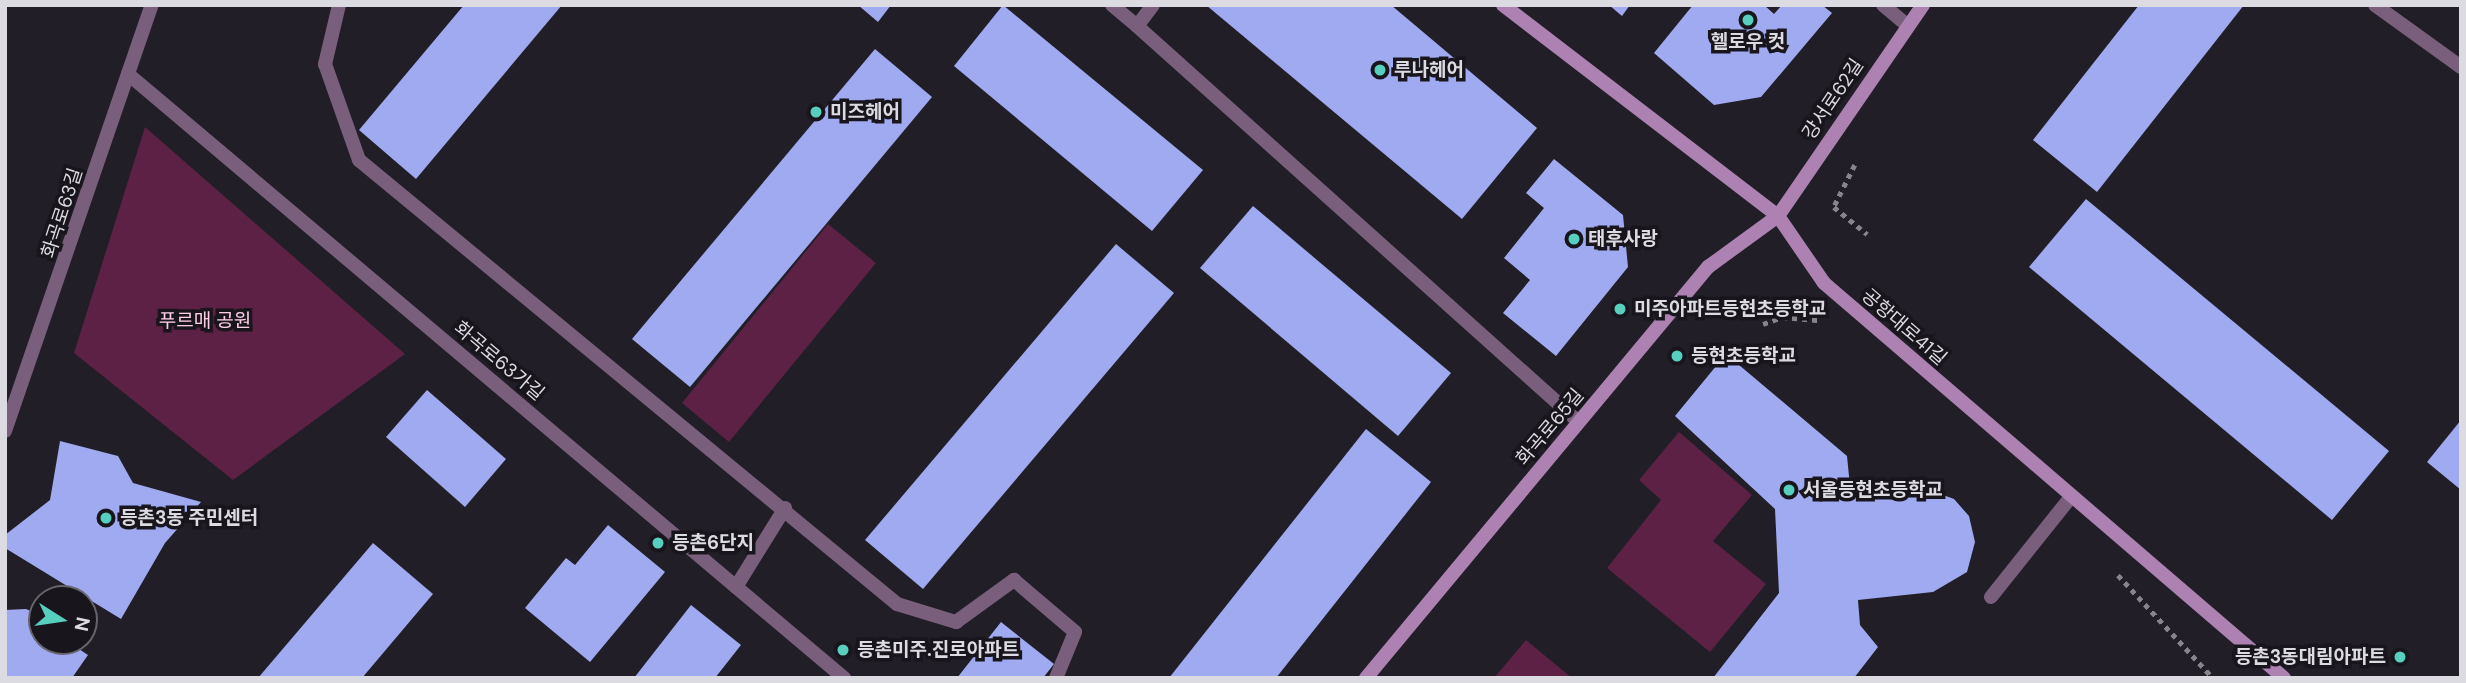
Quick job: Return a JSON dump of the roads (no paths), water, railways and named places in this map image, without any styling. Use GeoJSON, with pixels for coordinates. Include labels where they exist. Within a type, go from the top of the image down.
{"type":"FeatureCollection","features":[{"type":"Feature","properties":{"kind":"street","name":"화곡로63길"},"geometry":{"type":"LineString","coordinates":[[5,431],[152,5]]}},
{"type":"Feature","properties":{"kind":"street"},"geometry":{"type":"LineString","coordinates":[[339,5],[325,64],[359,160],[785,508],[897,604],[956,622],[1014,580],[1075,632],[1056,678]]}},
{"type":"Feature","properties":{"kind":"street"},"geometry":{"type":"LineString","coordinates":[[1112,5],[1579,422]]}},
{"type":"Feature","properties":{"kind":"street"},"geometry":{"type":"LineString","coordinates":[[1137,26],[1153,5]]}},
{"type":"Feature","properties":{"kind":"street","name":"공항대로41길"},"geometry":{"type":"LineString","coordinates":[[1503,5],[1778,216],[1825,283],[2070,498],[2284,678]]}},
{"type":"Feature","properties":{"kind":"street"},"geometry":{"type":"LineString","coordinates":[[1883,5],[1907,25]]}},
{"type":"Feature","properties":{"kind":"street","name":"강서로62길"},"geometry":{"type":"LineString","coordinates":[[1778,216],[1923,5]]}},
{"type":"Feature","properties":{"kind":"street"},"geometry":{"type":"LineString","coordinates":[[2375,5],[2461,67]]}},
{"type":"Feature","properties":{"kind":"street","name":"화곡로63가길"},"geometry":{"type":"LineString","coordinates":[[128,74],[845,678]]}},
{"type":"Feature","properties":{"kind":"street","name":"화곡로65길"},"geometry":{"type":"LineString","coordinates":[[1366,678],[1709,267],[1778,216]]}},
{"type":"Feature","properties":{"kind":"street"},"geometry":{"type":"LineString","coordinates":[[1991,597],[2070,498]]}},
{"type":"Feature","properties":{"kind":"street"},"geometry":{"type":"LineString","coordinates":[[736,587],[785,508]]}},
{"type":"Feature","properties":{"kind":"place","name":"헬로우 컷"},"geometry":{"type":"Point","coordinates":[1748,20]}},
{"type":"Feature","properties":{"kind":"place","name":"루나헤어"},"geometry":{"type":"Point","coordinates":[1380,70]}},
{"type":"Feature","properties":{"kind":"place","name":"미즈헤어"},"geometry":{"type":"Point","coordinates":[816,112]}},
{"type":"Feature","properties":{"kind":"place","name":"태후사랑"},"geometry":{"type":"Point","coordinates":[1574,239]}},
{"type":"Feature","properties":{"kind":"place","name":"미주아파트등현초등학교"},"geometry":{"type":"Point","coordinates":[1620,309]}},
{"type":"Feature","properties":{"kind":"place","name":"등현초등학교"},"geometry":{"type":"Point","coordinates":[1677,356]}},
{"type":"Feature","properties":{"kind":"place","name":"서울등현초등학교"},"geometry":{"type":"Point","coordinates":[1789,490]}},
{"type":"Feature","properties":{"kind":"place","name":"등촌3동 주민센터"},"geometry":{"type":"Point","coordinates":[106,518]}},
{"type":"Feature","properties":{"kind":"place","name":"등촌6단지"},"geometry":{"type":"Point","coordinates":[658,543]}},
{"type":"Feature","properties":{"kind":"place","name":"등촌미주.진로아파트"},"geometry":{"type":"Point","coordinates":[843,650]}},
{"type":"Feature","properties":{"kind":"place","name":"등촌3동대림아파트"},"geometry":{"type":"Point","coordinates":[2400,657]}},
{"type":"Feature","properties":{"kind":"park label","name":"푸르매 공원"},"geometry":{"type":"Point","coordinates":[205,321]}}]}
